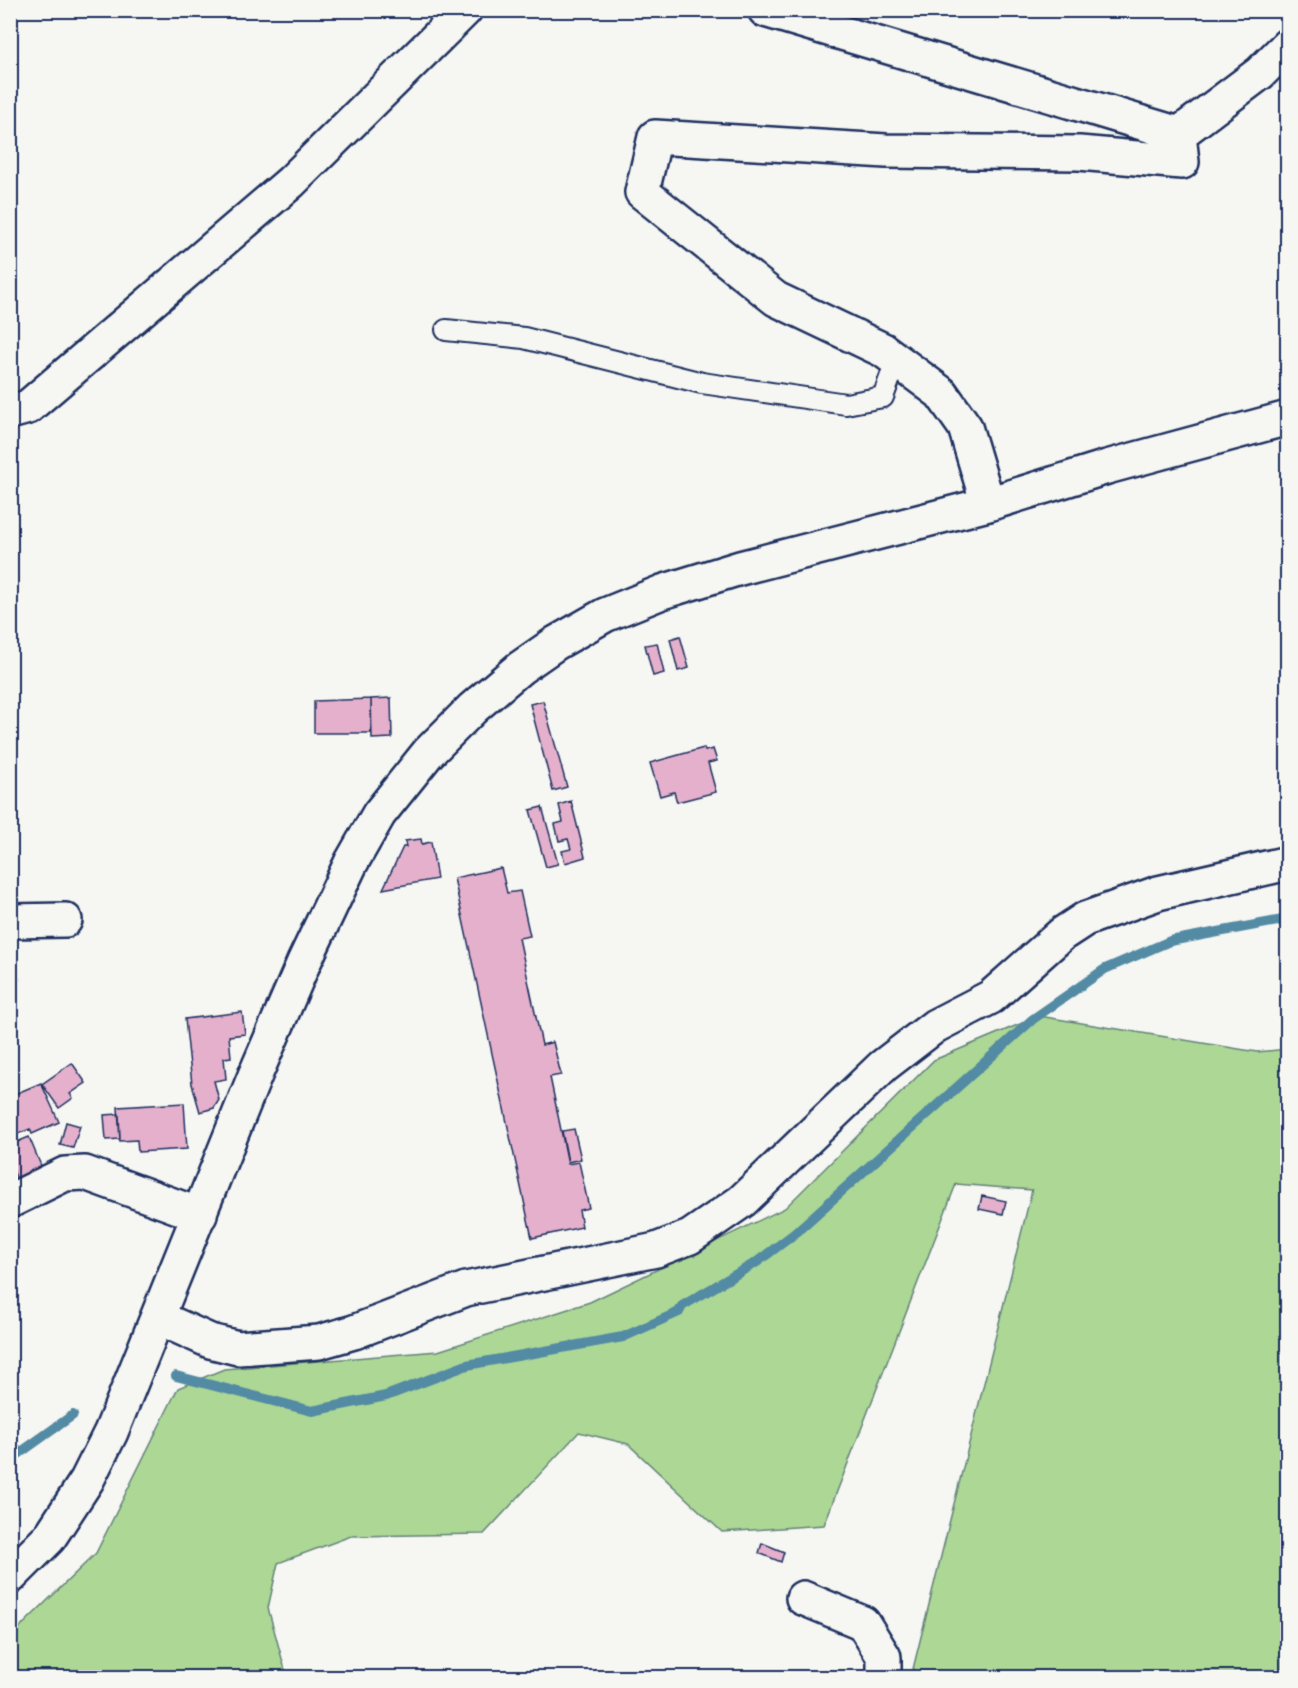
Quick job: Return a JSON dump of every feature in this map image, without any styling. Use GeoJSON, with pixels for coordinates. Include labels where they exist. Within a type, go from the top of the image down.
{"type":"FeatureCollection","features":[{"type":"Feature","properties":{"kind":"street"},"geometry":{"type":"LineString","coordinates":[[10,412],[28,407],[291,182],[465,10]]}},
{"type":"Feature","properties":{"kind":"street"},"geometry":{"type":"LineString","coordinates":[[765,10],[1179,134]]}},
{"type":"Feature","properties":{"kind":"street"},"geometry":{"type":"LineString","coordinates":[[1179,134],[1260,73],[1287,45]]}},
{"type":"Feature","properties":{"kind":"street"},"geometry":{"type":"LineString","coordinates":[[988,504],[965,427],[941,393],[884,350],[776,299],[642,192],[655,137],[886,151],[1079,153],[1182,162],[1179,134]]}},
{"type":"Feature","properties":{"kind":"street"},"geometry":{"type":"LineString","coordinates":[[10,1577],[49,1538],[87,1480],[111,1432],[159,1318],[256,1073],[304,962],[351,863],[379,814],[428,753],[473,708],[556,643],[605,615],[662,592],[740,568],[988,504],[1107,467],[1287,418]]}},
{"type":"Feature","properties":{"kind":"street"},"geometry":{"type":"LineString","coordinates":[[159,1318],[210,1341],[238,1348],[319,1342],[354,1332],[466,1289],[656,1250],[690,1237],[742,1202],[883,1066],[935,1026],[991,997],[1062,934],[1085,919],[1158,893],[1287,863]]}},
{"type":"Feature","properties":{"kind":"street"},"geometry":{"type":"LineString","coordinates":[[10,921],[64,920]]}},
{"type":"Feature","properties":{"kind":"street"},"geometry":{"type":"LineString","coordinates":[[10,1201],[65,1174],[86,1173],[200,1215]]}},
{"type":"Feature","properties":{"kind":"street"},"geometry":{"type":"LineString","coordinates":[[803,1598],[862,1623],[884,1657],[884,1677]]}},
{"type":"Feature","properties":{"kind":"lane"},"geometry":{"type":"LineString","coordinates":[[446,330],[524,338],[702,383],[846,405],[884,397],[897,359]]}},
{"type":"Feature","properties":{"kind":"green space"},"geometry":{"type":"Polygon","coordinates":[[[1039,1016],[1257,1052],[1287,1049],[1287,1677],[911,1677],[1032,1190],[956,1184],[824,1525],[722,1532],[628,1444],[579,1432],[484,1534],[351,1536],[278,1563],[268,1608],[287,1677],[11,1678],[11,1636],[96,1553],[178,1388],[224,1369],[438,1351],[590,1302],[785,1208],[934,1060],[1039,1016]]]}},
{"type":"Feature","properties":{"kind":"building"},"geometry":{"type":"Polygon","coordinates":[[[680,636],[689,668],[678,671],[670,639],[680,636]]]}},
{"type":"Feature","properties":{"kind":"building"},"geometry":{"type":"Polygon","coordinates":[[[657,643],[664,673],[653,676],[645,645],[657,643]]]}},
{"type":"Feature","properties":{"kind":"building"},"geometry":{"type":"Polygon","coordinates":[[[391,698],[392,738],[372,739],[371,699],[391,698]]]}},
{"type":"Feature","properties":{"kind":"building"},"geometry":{"type":"Polygon","coordinates":[[[371,699],[371,733],[314,733],[314,701],[371,699]]]}},
{"type":"Feature","properties":{"kind":"building"},"geometry":{"type":"Polygon","coordinates":[[[543,701],[567,787],[553,791],[530,704],[543,701]]]}},
{"type":"Feature","properties":{"kind":"building"},"geometry":{"type":"Polygon","coordinates":[[[704,748],[705,751],[713,749],[717,761],[708,763],[716,792],[677,802],[674,792],[660,796],[650,763],[704,748]]]}},
{"type":"Feature","properties":{"kind":"building"},"geometry":{"type":"Polygon","coordinates":[[[571,801],[585,857],[565,863],[562,851],[571,849],[568,839],[559,841],[555,824],[563,822],[559,805],[571,801]]]}},
{"type":"Feature","properties":{"kind":"building"},"geometry":{"type":"Polygon","coordinates":[[[542,807],[558,864],[546,867],[530,810],[542,807]]]}},
{"type":"Feature","properties":{"kind":"building"},"geometry":{"type":"Polygon","coordinates":[[[421,839],[422,844],[431,842],[437,879],[383,889],[403,847],[406,847],[405,841],[421,839]]]}},
{"type":"Feature","properties":{"kind":"building"},"geometry":{"type":"Polygon","coordinates":[[[501,868],[507,893],[520,891],[530,936],[519,938],[542,1045],[553,1042],[561,1075],[550,1077],[568,1164],[579,1162],[589,1208],[579,1210],[582,1227],[532,1238],[454,878],[501,868]]]}},
{"type":"Feature","properties":{"kind":"building"},"geometry":{"type":"Polygon","coordinates":[[[10,959],[19,979],[10,983],[10,959]]]}},
{"type":"Feature","properties":{"kind":"building"},"geometry":{"type":"Polygon","coordinates":[[[242,1012],[245,1034],[229,1036],[231,1057],[224,1058],[226,1079],[214,1081],[219,1100],[214,1108],[200,1112],[192,1084],[185,1019],[242,1012]]]}},
{"type":"Feature","properties":{"kind":"building"},"geometry":{"type":"Polygon","coordinates":[[[72,1063],[86,1083],[70,1094],[73,1098],[59,1108],[42,1084],[72,1063]]]}},
{"type":"Feature","properties":{"kind":"building"},"geometry":{"type":"Polygon","coordinates":[[[41,1083],[59,1122],[32,1134],[30,1129],[10,1137],[10,1096],[41,1083]]]}},
{"type":"Feature","properties":{"kind":"building"},"geometry":{"type":"Polygon","coordinates":[[[184,1103],[187,1149],[138,1152],[137,1140],[120,1141],[118,1107],[184,1103]]]}},
{"type":"Feature","properties":{"kind":"building"},"geometry":{"type":"Polygon","coordinates":[[[119,1114],[120,1139],[106,1140],[104,1115],[119,1114]]]}},
{"type":"Feature","properties":{"kind":"building"},"geometry":{"type":"Polygon","coordinates":[[[66,1122],[80,1126],[73,1148],[60,1145],[66,1122]]]}},
{"type":"Feature","properties":{"kind":"building"},"geometry":{"type":"Polygon","coordinates":[[[574,1129],[581,1159],[568,1162],[562,1131],[574,1129]]]}},
{"type":"Feature","properties":{"kind":"building"},"geometry":{"type":"Polygon","coordinates":[[[29,1137],[42,1168],[17,1179],[10,1164],[10,1145],[29,1137]]]}},
{"type":"Feature","properties":{"kind":"building"},"geometry":{"type":"Polygon","coordinates":[[[982,1196],[1006,1201],[1003,1214],[979,1209],[982,1196]]]}},
{"type":"Feature","properties":{"kind":"building"},"geometry":{"type":"Polygon","coordinates":[[[762,1543],[784,1552],[781,1562],[759,1553],[762,1543]]]}},
{"type":"Feature","properties":{"kind":"waterway"},"geometry":{"type":"LineString","coordinates":[[176,1376],[312,1411],[386,1396],[467,1365],[623,1337],[679,1312],[682,1306],[757,1262],[794,1234],[1033,1019],[1105,969],[1170,941],[1288,919]]}},
{"type":"Feature","properties":{"kind":"waterway"},"geometry":{"type":"LineString","coordinates":[[10,1460],[73,1415]]}}]}
